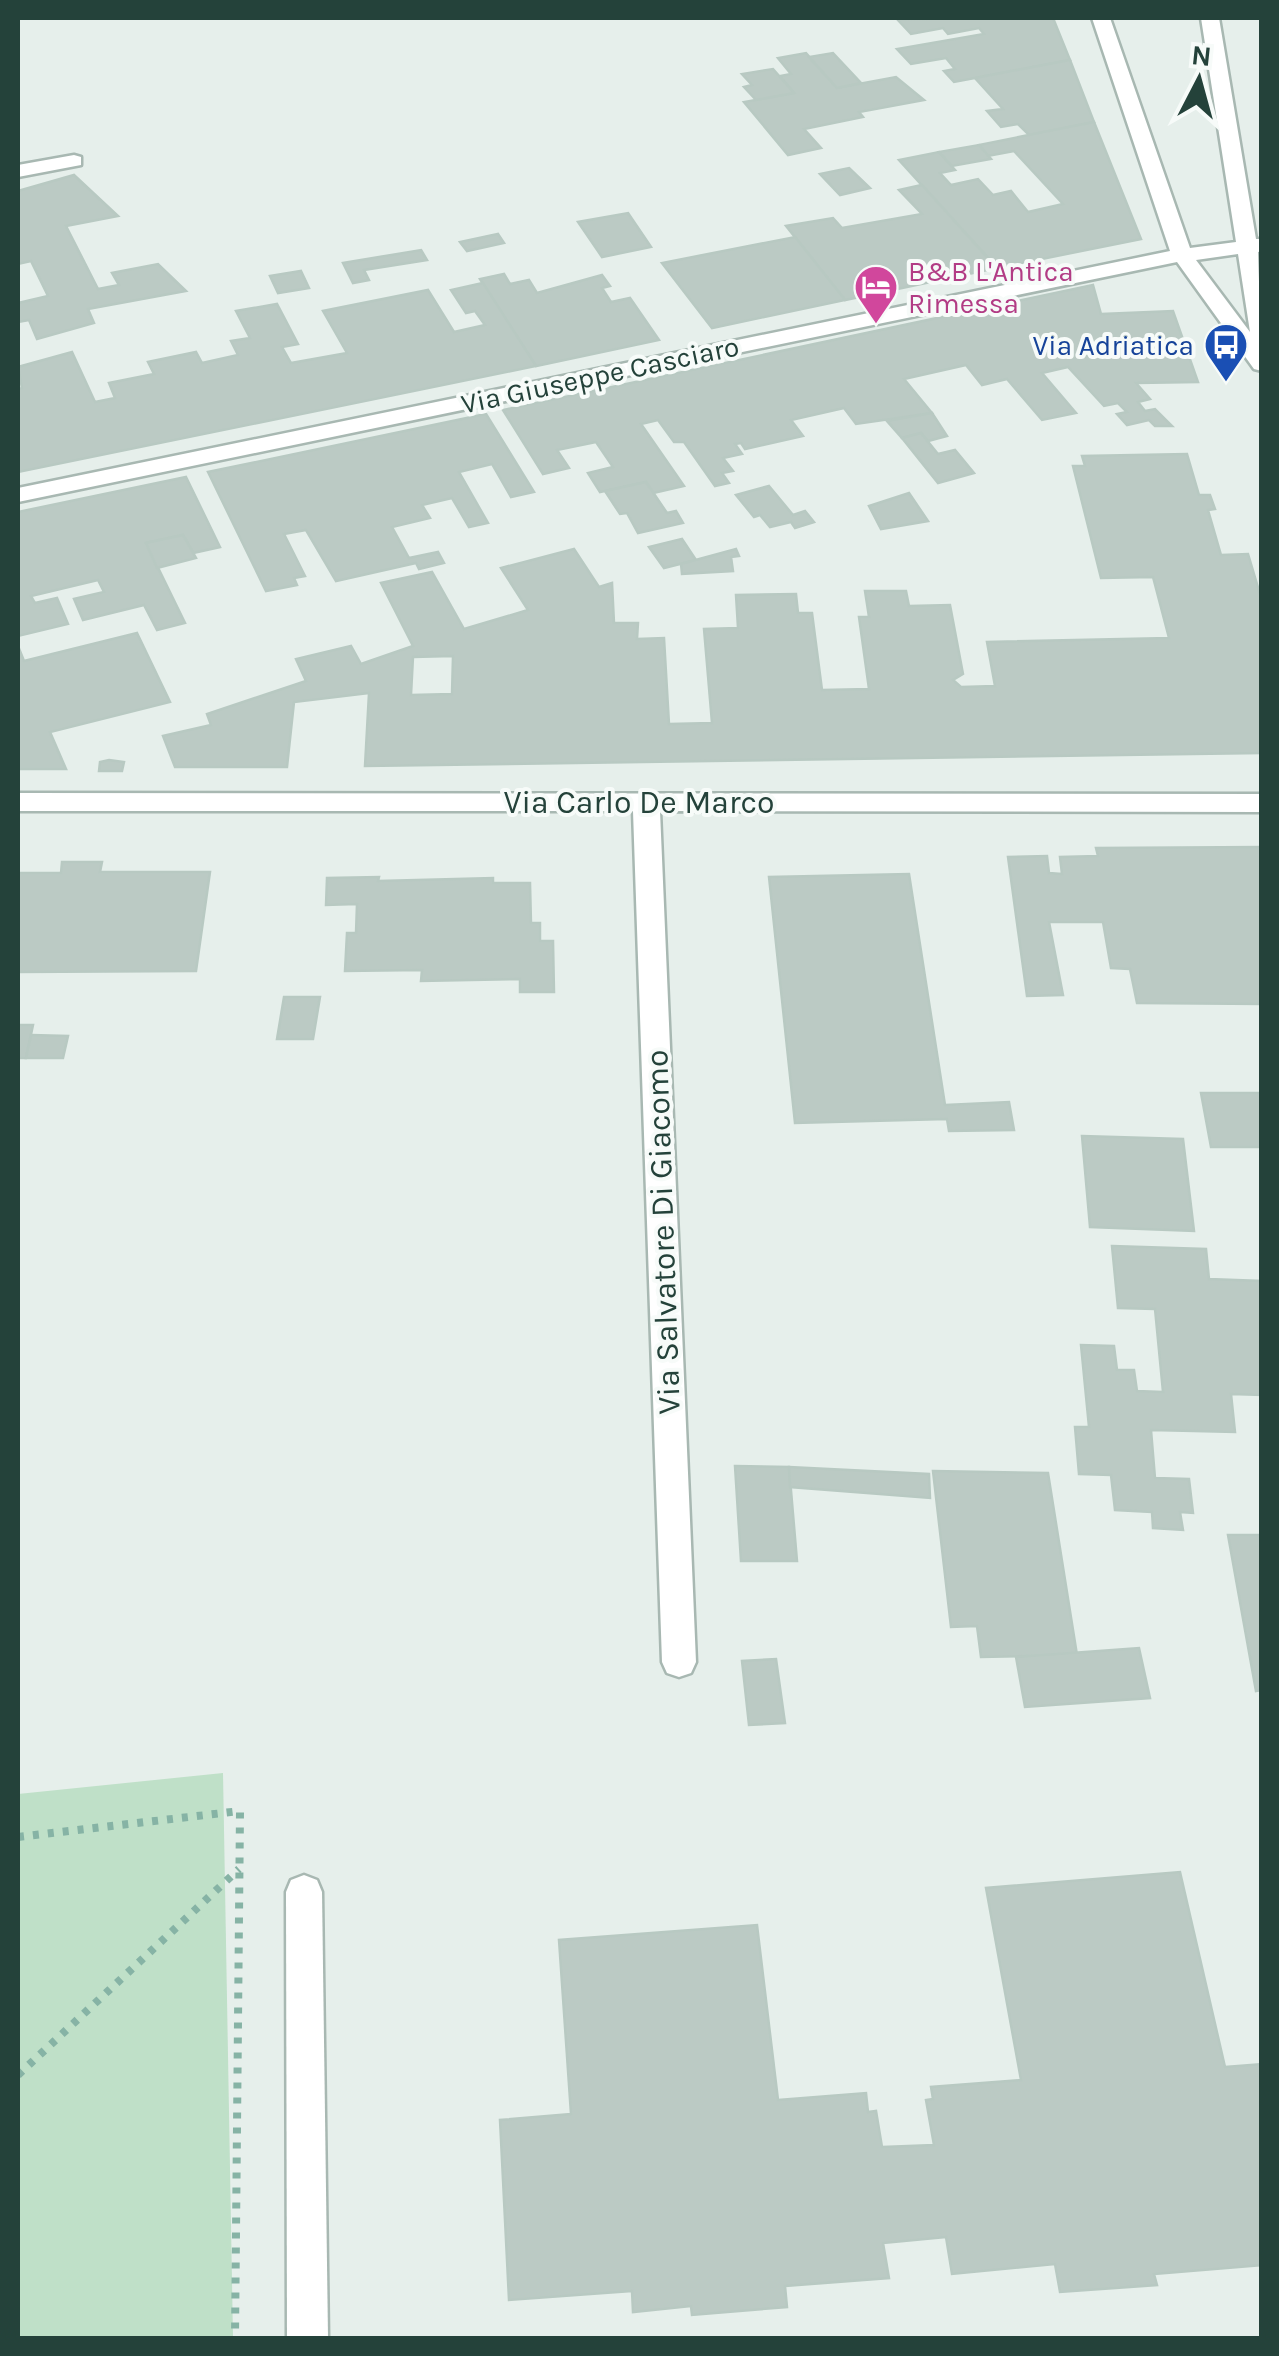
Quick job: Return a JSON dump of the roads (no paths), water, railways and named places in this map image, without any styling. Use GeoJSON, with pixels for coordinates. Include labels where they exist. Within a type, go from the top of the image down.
{"type":"FeatureCollection","features":[{"type":"Feature","properties":{"kind":"street"},"geometry":{"type":"LineString","coordinates":[[1100,18],[1182,255],[1262,364]]}},
{"type":"Feature","properties":{"kind":"street"},"geometry":{"type":"LineString","coordinates":[[1210,18],[1253,245],[1262,341]]}},
{"type":"Feature","properties":{"kind":"street"},"geometry":{"type":"LineString","coordinates":[[18,171],[74,161]]}},
{"type":"Feature","properties":{"kind":"street","name":"Via Giuseppe Casciaro"},"geometry":{"type":"LineString","coordinates":[[18,495],[1182,255],[1253,245]]}},
{"type":"Feature","properties":{"kind":"street","name":"Via Carlo De Marco"},"geometry":{"type":"LineString","coordinates":[[18,802],[1262,803]]}},
{"type":"Feature","properties":{"kind":"street","name":"Via Salvatore Di Giacomo"},"geometry":{"type":"LineString","coordinates":[[646,803],[679,1662]]}},
{"type":"Feature","properties":{"kind":"street"},"geometry":{"type":"LineString","coordinates":[[304,1892],[308,2338]]}},
{"type":"Feature","properties":{"kind":"place","name":"B&B L'Antica Rimessa"},"geometry":{"type":"Point","coordinates":[876,325]}},
{"type":"Feature","properties":{"kind":"place","name":"Via Adriatica"},"geometry":{"type":"Point","coordinates":[1226,383]}}]}
